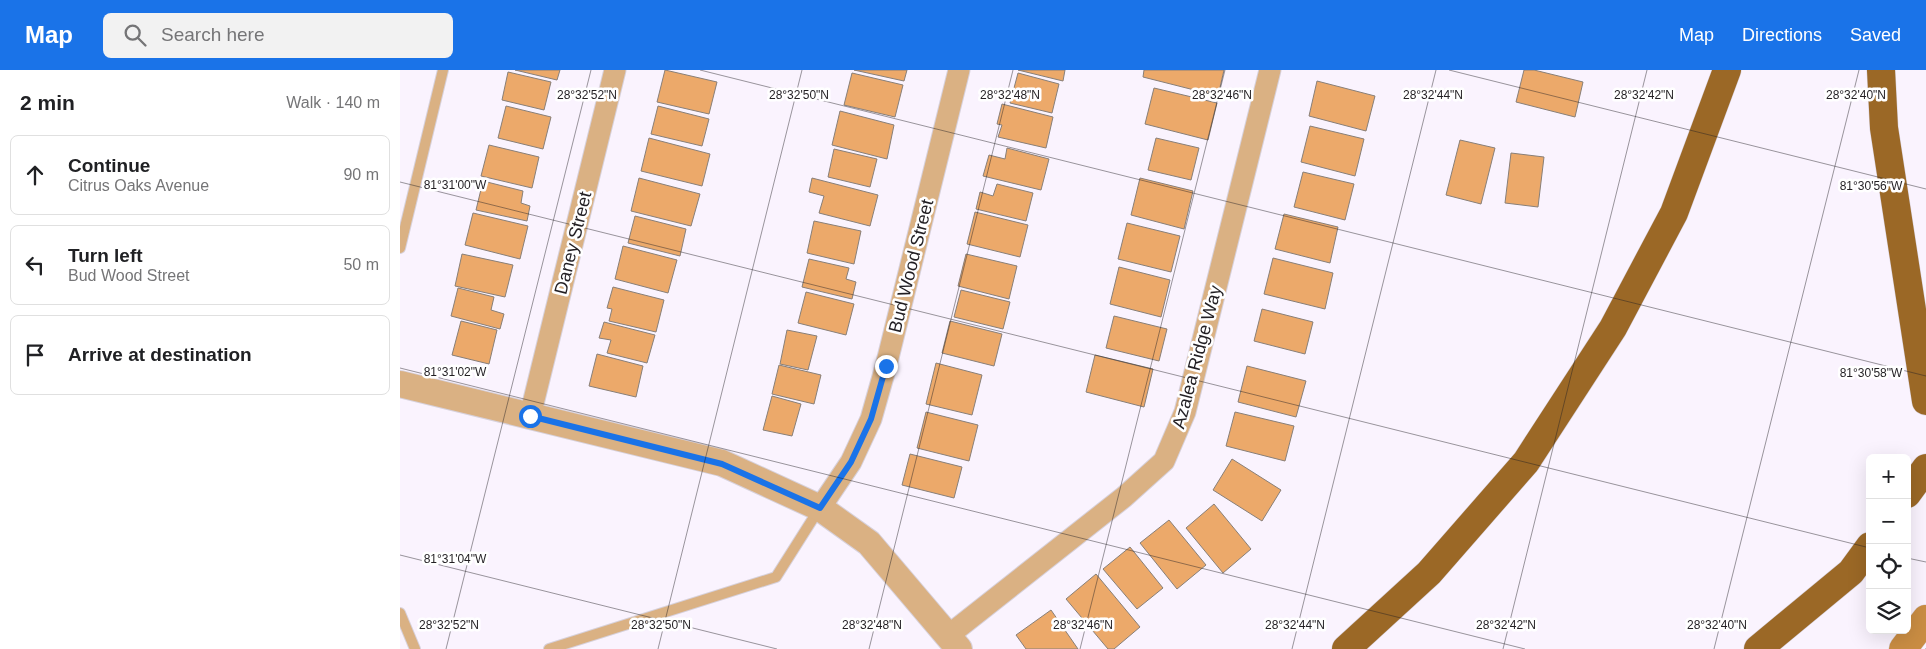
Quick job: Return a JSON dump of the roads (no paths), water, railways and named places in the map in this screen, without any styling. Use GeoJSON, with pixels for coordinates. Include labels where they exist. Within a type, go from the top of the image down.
{"type":"FeatureCollection","features":[{"type":"Feature","properties":{"kind":"highway"},"geometry":{"type":"LineString","coordinates":[[1346,649],[1429,573],[1526,462],[1559,412],[1613,328],[1674,213],[1727,70]]}},
{"type":"Feature","properties":{"kind":"highway"},"geometry":{"type":"LineString","coordinates":[[1881,70],[1884,128],[1926,401]]}},
{"type":"Feature","properties":{"kind":"highway"},"geometry":{"type":"LineString","coordinates":[[1911,489],[1926,468]]}},
{"type":"Feature","properties":{"kind":"highway"},"geometry":{"type":"LineString","coordinates":[[1758,649],[1851,572],[1866,551]]}},
{"type":"Feature","properties":{"kind":"main road"},"geometry":{"type":"LineString","coordinates":[[1903,649],[1926,619]]}},
{"type":"Feature","properties":{"kind":"street","name":"Daney Street"},"geometry":{"type":"LineString","coordinates":[[530,416],[615,70]]}},
{"type":"Feature","properties":{"kind":"street","name":"Bud Wood Street"},"geometry":{"type":"LineString","coordinates":[[820,508],[851,462],[871,419],[886,366],[959,70]]}},
{"type":"Feature","properties":{"kind":"street","name":"Azalea Ridge Way"},"geometry":{"type":"LineString","coordinates":[[954,642],[1164,461],[1186,412],[1270,70]]}},
{"type":"Feature","properties":{"kind":"street"},"geometry":{"type":"LineString","coordinates":[[400,384],[722,464],[820,508],[868,543],[954,642]]}},
{"type":"Feature","properties":{"kind":"lane"},"geometry":{"type":"LineString","coordinates":[[400,248],[443,70]]}},
{"type":"Feature","properties":{"kind":"lane"},"geometry":{"type":"LineString","coordinates":[[548,649],[776,577],[820,508]]}},
{"type":"Feature","properties":{"kind":"lane"},"geometry":{"type":"LineString","coordinates":[[400,614],[415,649]]}}]}
